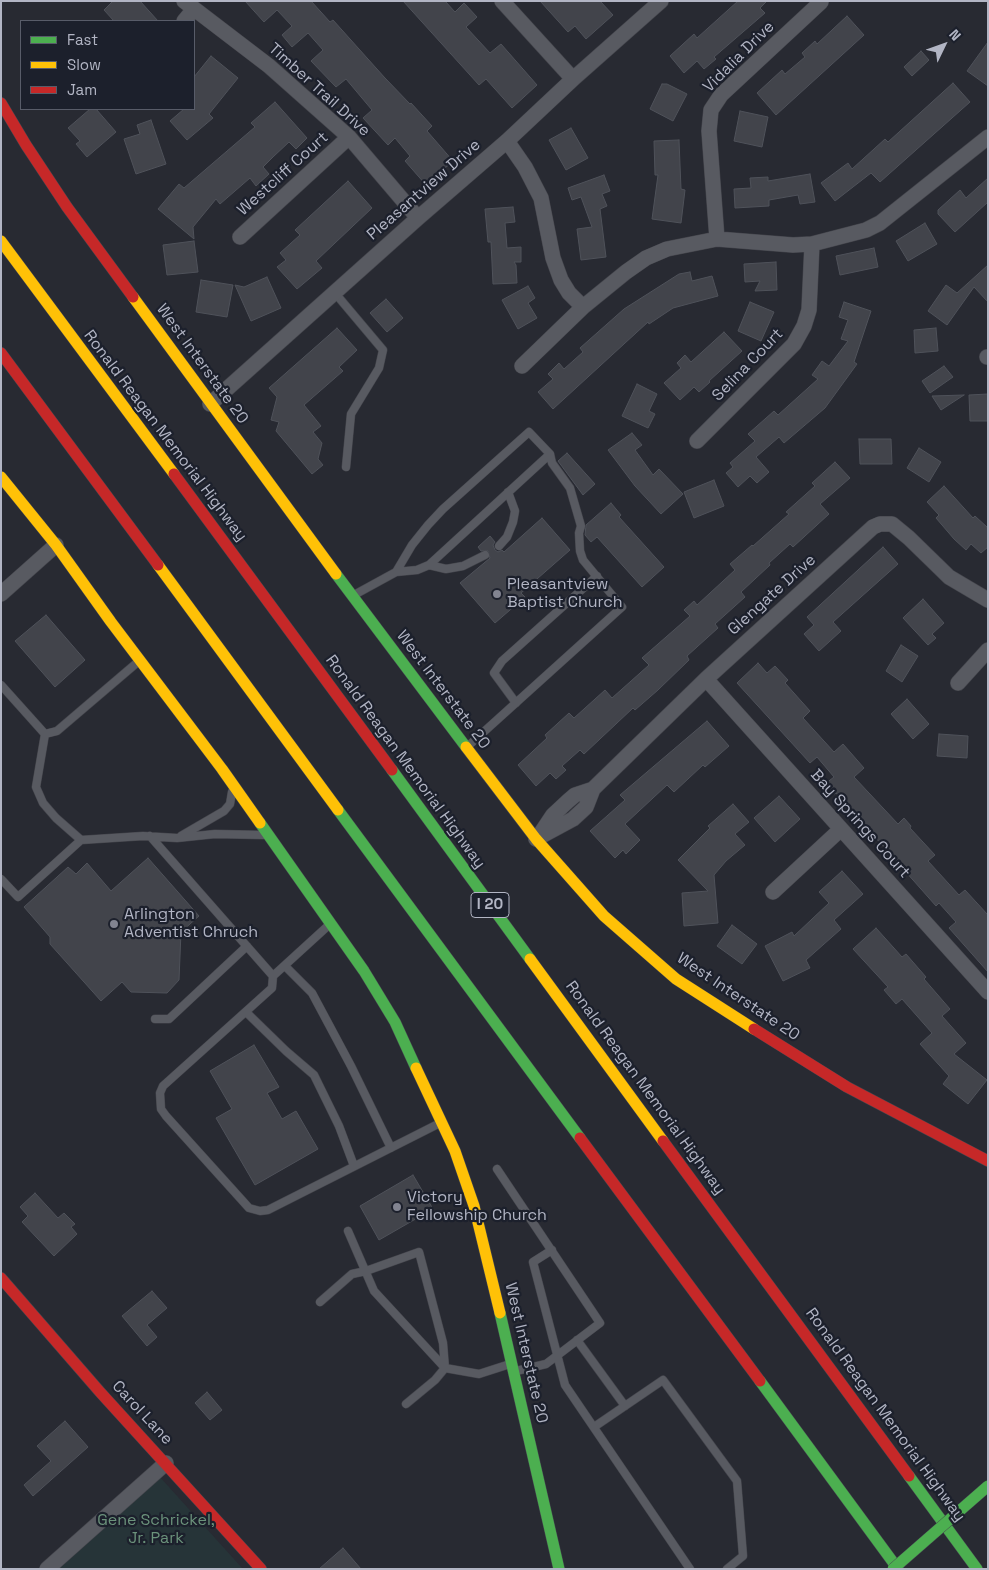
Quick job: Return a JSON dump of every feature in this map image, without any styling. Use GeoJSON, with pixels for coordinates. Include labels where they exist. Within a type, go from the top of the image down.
{"type":"FeatureCollection","features":[{"type":"Feature","properties":{"kind":"main road","name":"West Interstate 20"},"geometry":{"type":"LineString","coordinates":[[1,103],[26,146],[67,207],[352,596],[536,839],[604,916],[676,979],[752,1028],[848,1087],[988,1161]]}},
{"type":"Feature","properties":{"kind":"main road","name":"Ronald Reagan Memorial Highway"},"geometry":{"type":"LineString","coordinates":[[1,242],[255,583],[977,1569]]}},
{"type":"Feature","properties":{"kind":"main road"},"geometry":{"type":"LineString","coordinates":[[1,352],[898,1569]]}},
{"type":"Feature","properties":{"kind":"main road","name":"West Interstate 20"},"geometry":{"type":"LineString","coordinates":[[1,477],[56,545],[230,780],[364,971],[395,1022],[455,1151],[474,1206],[559,1569]]}},
{"type":"Feature","properties":{"kind":"main road","name":"Carol Lane"},"geometry":{"type":"LineString","coordinates":[[1,1278],[100,1392],[261,1569]]}},
{"type":"Feature","properties":{"kind":"main road"},"geometry":{"type":"LineString","coordinates":[[893,1569],[988,1486]]}},
{"type":"Feature","properties":{"kind":"street"},"geometry":{"type":"LineString","coordinates":[[502,1],[573,79]]}},
{"type":"Feature","properties":{"kind":"street","name":"Pleasantview Drive"},"geometry":{"type":"LineString","coordinates":[[210,404],[507,141],[661,1]]}},
{"type":"Feature","properties":{"kind":"street","name":"Vidalia Drive"},"geometry":{"type":"LineString","coordinates":[[717,238],[709,131],[711,110],[721,95],[821,2]]}},
{"type":"Feature","properties":{"kind":"street"},"geometry":{"type":"LineString","coordinates":[[184,20],[189,5]]}},
{"type":"Feature","properties":{"kind":"street","name":"Timber Trail Drive"},"geometry":{"type":"LineString","coordinates":[[189,5],[269,66],[349,137],[418,218]]}},
{"type":"Feature","properties":{"kind":"street","name":"Westcliff Court"},"geometry":{"type":"LineString","coordinates":[[240,237],[349,137]]}},
{"type":"Feature","properties":{"kind":"street"},"geometry":{"type":"LineString","coordinates":[[522,366],[582,307],[646,258],[667,250],[717,238],[793,245],[812,244],[866,230],[880,223],[988,137]]}},
{"type":"Feature","properties":{"kind":"street"},"geometry":{"type":"LineString","coordinates":[[507,141],[525,167],[540,198],[553,258],[561,280],[569,293],[582,307]]}},
{"type":"Feature","properties":{"kind":"street","name":"Selina Court"},"geometry":{"type":"LineString","coordinates":[[697,441],[783,357],[798,338],[809,310],[812,244]]}},
{"type":"Feature","properties":{"kind":"street","name":"Glengate Drive"},"geometry":{"type":"LineString","coordinates":[[536,839],[573,819],[586,807],[593,790],[706,679],[873,526],[892,524],[950,577],[988,600]]}},
{"type":"Feature","properties":{"kind":"street"},"geometry":{"type":"LineString","coordinates":[[1,594],[56,545]]}},
{"type":"Feature","properties":{"kind":"street"},"geometry":{"type":"LineString","coordinates":[[958,683],[988,650]]}},
{"type":"Feature","properties":{"kind":"street","name":"Bay Springs Court"},"geometry":{"type":"LineString","coordinates":[[706,679],[988,992]]}},
{"type":"Feature","properties":{"kind":"street","name":"Glengate Drive"},"geometry":{"type":"LineString","coordinates":[[536,839],[553,815],[575,795],[593,790]]}},
{"type":"Feature","properties":{"kind":"street"},"geometry":{"type":"LineString","coordinates":[[562,807],[573,819]]}},
{"type":"Feature","properties":{"kind":"street"},"geometry":{"type":"LineString","coordinates":[[773,892],[841,829]]}},
{"type":"Feature","properties":{"kind":"street"},"geometry":{"type":"LineString","coordinates":[[47,1569],[166,1463]]}},
{"type":"Feature","properties":{"kind":"lane"},"geometry":{"type":"LineString","coordinates":[[335,293],[383,350],[379,368],[350,414],[346,467]]}},
{"type":"Feature","properties":{"kind":"lane"},"geometry":{"type":"LineString","coordinates":[[396,572],[412,545],[442,509],[529,432],[550,454],[552,463],[570,488],[581,526],[579,533],[580,551],[583,560],[622,607],[466,748]]}},
{"type":"Feature","properties":{"kind":"lane"},"geometry":{"type":"LineString","coordinates":[[352,596],[396,572],[416,570],[429,565],[550,454]]}},
{"type":"Feature","properties":{"kind":"lane"},"geometry":{"type":"LineString","coordinates":[[499,546],[507,537],[513,522],[514,512],[508,492]]}},
{"type":"Feature","properties":{"kind":"lane"},"geometry":{"type":"LineString","coordinates":[[429,565],[446,569],[463,566],[485,555]]}},
{"type":"Feature","properties":{"kind":"lane"},"geometry":{"type":"LineString","coordinates":[[516,703],[494,673],[502,661],[597,576]]}},
{"type":"Feature","properties":{"kind":"lane"},"geometry":{"type":"LineString","coordinates":[[45,734],[58,731],[140,660]]}},
{"type":"Feature","properties":{"kind":"lane"},"geometry":{"type":"LineString","coordinates":[[1,685],[45,734]]}},
{"type":"Feature","properties":{"kind":"lane"},"geometry":{"type":"LineString","coordinates":[[45,734],[36,787],[43,803],[56,818],[81,840]]}},
{"type":"Feature","properties":{"kind":"lane"},"geometry":{"type":"LineString","coordinates":[[177,838],[224,811],[230,804],[232,797],[230,780]]}},
{"type":"Feature","properties":{"kind":"lane"},"geometry":{"type":"LineString","coordinates":[[1,878],[18,897],[81,840],[150,836],[177,838],[215,834],[268,835]]}},
{"type":"Feature","properties":{"kind":"lane"},"geometry":{"type":"LineString","coordinates":[[150,836],[273,976]]}},
{"type":"Feature","properties":{"kind":"lane"},"geometry":{"type":"LineString","coordinates":[[331,923],[273,976],[272,988],[163,1086],[159,1101],[161,1109],[249,1208],[260,1211],[268,1210],[442,1123]]}},
{"type":"Feature","properties":{"kind":"lane"},"geometry":{"type":"LineString","coordinates":[[155,1019],[169,1019],[247,946]]}},
{"type":"Feature","properties":{"kind":"lane"},"geometry":{"type":"LineString","coordinates":[[284,966],[312,992],[391,1148]]}},
{"type":"Feature","properties":{"kind":"lane"},"geometry":{"type":"LineString","coordinates":[[246,1012],[314,1075],[339,1126],[354,1166]]}},
{"type":"Feature","properties":{"kind":"lane"},"geometry":{"type":"LineString","coordinates":[[348,1230],[374,1291],[445,1368],[479,1374],[546,1364],[600,1323],[497,1169]]}},
{"type":"Feature","properties":{"kind":"lane"},"geometry":{"type":"LineString","coordinates":[[552,1250],[533,1262],[565,1385],[690,1569]]}},
{"type":"Feature","properties":{"kind":"lane"},"geometry":{"type":"LineString","coordinates":[[320,1302],[352,1274],[366,1271],[419,1252],[443,1343],[445,1368],[435,1380],[406,1404]]}},
{"type":"Feature","properties":{"kind":"lane"},"geometry":{"type":"LineString","coordinates":[[577,1340],[625,1406]]}},
{"type":"Feature","properties":{"kind":"lane"},"geometry":{"type":"LineString","coordinates":[[594,1427],[663,1380],[737,1481],[743,1556],[726,1569]]}},
{"type":"Feature","properties":{"kind":"green space","name":"Gene Schrickel, Jr. Park"},"geometry":{"type":"Polygon","coordinates":[[[159,1476],[243,1569],[57,1569],[159,1476]]]}},
{"type":"Feature","properties":{"kind":"building"},"geometry":{"type":"Polygon","coordinates":[[[113,1],[140,1],[157,20],[113,20],[104,10],[113,1]]]}},
{"type":"Feature","properties":{"kind":"building"},"geometry":{"type":"Polygon","coordinates":[[[245,1],[311,1],[330,22],[333,20],[385,78],[432,126],[427,131],[453,161],[426,185],[405,161],[410,156],[395,138],[388,145],[363,118],[372,110],[346,79],[336,87],[311,61],[323,50],[308,33],[292,47],[282,35],[292,26],[277,10],[264,22],[245,1]]]}},
{"type":"Feature","properties":{"kind":"building"},"geometry":{"type":"Polygon","coordinates":[[[403,1],[445,1],[455,12],[464,3],[477,17],[466,27],[490,53],[501,44],[537,85],[512,108],[486,79],[479,85],[403,1]]]}},
{"type":"Feature","properties":{"kind":"building"},"geometry":{"type":"Polygon","coordinates":[[[540,1],[600,1],[613,15],[586,39],[575,26],[568,32],[540,1]]]}},
{"type":"Feature","properties":{"kind":"building"},"geometry":{"type":"Polygon","coordinates":[[[738,1],[767,1],[760,8],[765,13],[714,57],[716,59],[704,69],[697,61],[684,73],[670,56],[694,34],[697,38],[738,1]]]}},
{"type":"Feature","properties":{"kind":"building"},"geometry":{"type":"Polygon","coordinates":[[[847,16],[864,35],[776,115],[757,93],[782,70],[785,74],[805,57],[802,53],[815,41],[817,44],[847,16]]]}},
{"type":"Feature","properties":{"kind":"building"},"geometry":{"type":"Polygon","coordinates":[[[988,42],[988,86],[967,71],[988,42]]]}},
{"type":"Feature","properties":{"kind":"building"},"geometry":{"type":"Polygon","coordinates":[[[921,51],[929,60],[912,76],[904,67],[921,51]]]}},
{"type":"Feature","properties":{"kind":"building"},"geometry":{"type":"Polygon","coordinates":[[[211,56],[238,78],[209,114],[213,118],[187,140],[170,121],[183,110],[195,110],[195,76],[211,56]]]}},
{"type":"Feature","properties":{"kind":"building"},"geometry":{"type":"Polygon","coordinates":[[[953,83],[970,102],[880,182],[871,173],[835,201],[821,183],[848,163],[852,169],[885,139],[888,142],[953,83]]]}},
{"type":"Feature","properties":{"kind":"building"},"geometry":{"type":"Polygon","coordinates":[[[662,84],[667,84],[687,94],[673,121],[650,109],[662,84]]]}},
{"type":"Feature","properties":{"kind":"building"},"geometry":{"type":"Polygon","coordinates":[[[275,102],[307,138],[296,149],[289,142],[273,157],[263,167],[269,174],[256,186],[250,178],[220,204],[216,199],[193,227],[194,239],[158,209],[179,184],[184,188],[255,127],[251,123],[275,102]]]}},
{"type":"Feature","properties":{"kind":"building"},"geometry":{"type":"Polygon","coordinates":[[[89,110],[97,110],[116,132],[87,157],[76,144],[80,141],[68,128],[89,110]]]}},
{"type":"Feature","properties":{"kind":"building"},"geometry":{"type":"Polygon","coordinates":[[[740,111],[768,117],[762,147],[734,141],[740,111]]]}},
{"type":"Feature","properties":{"kind":"building"},"geometry":{"type":"Polygon","coordinates":[[[151,120],[166,164],[136,174],[124,139],[140,134],[137,125],[151,120]]]}},
{"type":"Feature","properties":{"kind":"building"},"geometry":{"type":"Polygon","coordinates":[[[571,128],[588,158],[566,170],[549,140],[571,128]]]}},
{"type":"Feature","properties":{"kind":"building"},"geometry":{"type":"Polygon","coordinates":[[[679,140],[681,189],[685,190],[681,223],[652,219],[658,175],[655,175],[654,141],[679,140]]]}},
{"type":"Feature","properties":{"kind":"building"},"geometry":{"type":"Polygon","coordinates":[[[810,174],[815,202],[800,204],[798,195],[769,200],[769,206],[735,208],[734,189],[751,188],[750,178],[768,177],[768,181],[810,174]]]}},
{"type":"Feature","properties":{"kind":"building"},"geometry":{"type":"Polygon","coordinates":[[[604,175],[610,191],[602,194],[607,206],[600,209],[606,257],[581,260],[577,229],[592,227],[581,197],[572,200],[568,188],[604,175]]]}},
{"type":"Feature","properties":{"kind":"building"},"geometry":{"type":"Polygon","coordinates":[[[988,178],[988,202],[955,232],[938,214],[938,210],[960,190],[966,198],[988,178]]]}},
{"type":"Feature","properties":{"kind":"building"},"geometry":{"type":"Polygon","coordinates":[[[348,181],[372,208],[316,261],[322,268],[297,289],[277,267],[286,260],[280,253],[300,235],[295,230],[348,181]]]}},
{"type":"Feature","properties":{"kind":"building"},"geometry":{"type":"Polygon","coordinates":[[[513,207],[515,222],[505,223],[507,248],[521,247],[521,262],[514,262],[516,265],[517,283],[493,284],[491,242],[488,242],[485,209],[513,207]]]}},
{"type":"Feature","properties":{"kind":"building"},"geometry":{"type":"Polygon","coordinates":[[[925,223],[937,244],[908,261],[896,241],[925,223]]]}},
{"type":"Feature","properties":{"kind":"building"},"geometry":{"type":"Polygon","coordinates":[[[194,241],[198,272],[167,275],[163,245],[194,241]]]}},
{"type":"Feature","properties":{"kind":"building"},"geometry":{"type":"Polygon","coordinates":[[[874,248],[878,267],[840,275],[836,256],[874,248]]]}},
{"type":"Feature","properties":{"kind":"building"},"geometry":{"type":"Polygon","coordinates":[[[776,262],[777,290],[755,291],[760,281],[745,282],[744,264],[776,262]]]}},
{"type":"Feature","properties":{"kind":"building"},"geometry":{"type":"Polygon","coordinates":[[[988,265],[988,302],[974,287],[947,325],[928,311],[946,285],[957,293],[988,265]]]}},
{"type":"Feature","properties":{"kind":"building"},"geometry":{"type":"Polygon","coordinates":[[[690,272],[692,281],[712,276],[718,296],[673,308],[649,324],[648,322],[553,409],[538,392],[553,379],[548,374],[559,363],[564,369],[583,352],[580,348],[624,309],[679,274],[690,272]]]}},
{"type":"Feature","properties":{"kind":"building"},"geometry":{"type":"Polygon","coordinates":[[[267,277],[281,308],[251,321],[235,285],[244,287],[267,277]]]}},
{"type":"Feature","properties":{"kind":"building"},"geometry":{"type":"Polygon","coordinates":[[[201,280],[233,285],[227,317],[196,312],[201,280]]]}},
{"type":"Feature","properties":{"kind":"building"},"geometry":{"type":"Polygon","coordinates":[[[528,286],[535,298],[528,303],[537,318],[518,329],[502,300],[528,286]]]}},
{"type":"Feature","properties":{"kind":"building"},"geometry":{"type":"Polygon","coordinates":[[[386,299],[403,318],[387,332],[370,313],[386,299]]]}},
{"type":"Feature","properties":{"kind":"building"},"geometry":{"type":"Polygon","coordinates":[[[750,302],[774,312],[761,341],[738,331],[750,302]]]}},
{"type":"Feature","properties":{"kind":"building"},"geometry":{"type":"Polygon","coordinates":[[[844,302],[871,311],[854,362],[857,364],[825,408],[784,443],[779,437],[756,457],[769,472],[757,483],[750,476],[738,487],[726,473],[733,467],[730,463],[755,441],[748,434],[774,411],[778,415],[818,379],[812,375],[822,361],[829,366],[848,341],[841,339],[848,320],[839,317],[844,302]]]}},
{"type":"Feature","properties":{"kind":"building"},"geometry":{"type":"Polygon","coordinates":[[[337,328],[357,350],[339,367],[343,371],[304,405],[321,426],[313,432],[322,443],[318,459],[323,465],[312,474],[276,431],[279,422],[271,420],[277,397],[269,388],[337,328]]]}},
{"type":"Feature","properties":{"kind":"building"},"geometry":{"type":"Polygon","coordinates":[[[936,328],[938,351],[915,353],[914,330],[936,328]]]}},
{"type":"Feature","properties":{"kind":"building"},"geometry":{"type":"Polygon","coordinates":[[[724,332],[742,351],[699,392],[694,387],[680,400],[664,383],[681,368],[677,363],[685,355],[691,362],[724,332]]]}},
{"type":"Feature","properties":{"kind":"building"},"geometry":{"type":"Polygon","coordinates":[[[944,366],[953,377],[930,393],[922,381],[944,366]]]}},
{"type":"Feature","properties":{"kind":"building"},"geometry":{"type":"Polygon","coordinates":[[[637,384],[657,394],[649,411],[655,414],[648,428],[622,416],[637,384]]]}},
{"type":"Feature","properties":{"kind":"building"},"geometry":{"type":"Polygon","coordinates":[[[988,394],[988,421],[970,421],[969,395],[988,394]]]}},
{"type":"Feature","properties":{"kind":"building"},"geometry":{"type":"Polygon","coordinates":[[[964,395],[941,410],[932,396],[964,395]]]}},
{"type":"Feature","properties":{"kind":"building"},"geometry":{"type":"Polygon","coordinates":[[[632,433],[642,445],[635,450],[653,475],[659,469],[683,494],[661,514],[635,486],[608,450],[632,433]]]}},
{"type":"Feature","properties":{"kind":"building"},"geometry":{"type":"Polygon","coordinates":[[[859,439],[891,439],[892,464],[860,464],[859,439]]]}},
{"type":"Feature","properties":{"kind":"building"},"geometry":{"type":"Polygon","coordinates":[[[919,448],[941,462],[929,482],[907,468],[919,448]]]}},
{"type":"Feature","properties":{"kind":"building"},"geometry":{"type":"Polygon","coordinates":[[[567,453],[595,484],[583,495],[558,461],[567,453]]]}},
{"type":"Feature","properties":{"kind":"building"},"geometry":{"type":"Polygon","coordinates":[[[835,462],[850,478],[820,504],[829,514],[793,547],[790,544],[769,563],[770,565],[741,592],[745,597],[715,624],[718,628],[687,656],[689,660],[658,690],[635,710],[633,708],[584,754],[580,750],[562,766],[566,770],[556,779],[550,773],[536,786],[518,765],[547,738],[545,735],[569,713],[574,718],[605,690],[612,698],[649,665],[642,658],[690,616],[684,610],[694,601],[697,605],[735,570],[730,564],[789,514],[786,512],[815,486],[812,483],[835,462]]]}},
{"type":"Feature","properties":{"kind":"building"},"geometry":{"type":"Polygon","coordinates":[[[714,480],[724,506],[694,518],[684,492],[714,480]]]}},
{"type":"Feature","properties":{"kind":"building"},"geometry":{"type":"Polygon","coordinates":[[[944,486],[973,518],[975,516],[988,528],[988,547],[981,553],[971,544],[966,550],[954,539],[936,518],[939,515],[927,502],[944,486]]]}},
{"type":"Feature","properties":{"kind":"building"},"geometry":{"type":"Polygon","coordinates":[[[611,503],[621,515],[619,517],[664,567],[642,587],[597,537],[591,542],[585,535],[586,525],[611,503]]]}},
{"type":"Feature","properties":{"kind":"building"},"geometry":{"type":"Polygon","coordinates":[[[542,518],[570,550],[521,593],[525,597],[495,623],[460,583],[490,558],[488,551],[481,551],[478,547],[490,536],[495,542],[493,545],[495,550],[498,552],[502,550],[504,552],[542,518]]]}},
{"type":"Feature","properties":{"kind":"building"},"geometry":{"type":"Polygon","coordinates":[[[883,547],[898,564],[833,622],[841,631],[819,651],[804,634],[814,625],[807,617],[883,547]]]}},
{"type":"Feature","properties":{"kind":"building"},"geometry":{"type":"Polygon","coordinates":[[[923,599],[944,623],[932,634],[936,638],[928,645],[903,618],[923,599]]]}},
{"type":"Feature","properties":{"kind":"building"},"geometry":{"type":"Polygon","coordinates":[[[46,615],[85,660],[55,687],[15,641],[46,615]]]}},
{"type":"Feature","properties":{"kind":"building"},"geometry":{"type":"Polygon","coordinates":[[[901,645],[918,656],[902,682],[886,671],[901,645]]]}},
{"type":"Feature","properties":{"kind":"building"},"geometry":{"type":"Polygon","coordinates":[[[758,663],[767,673],[775,666],[788,680],[785,683],[810,711],[803,718],[834,752],[843,744],[864,768],[854,777],[898,824],[904,818],[911,826],[910,828],[935,855],[928,861],[959,895],[965,890],[988,915],[988,972],[949,928],[956,922],[939,903],[936,906],[836,793],[834,794],[825,784],[834,777],[817,757],[810,763],[737,683],[758,663]]]}},
{"type":"Feature","properties":{"kind":"building"},"geometry":{"type":"Polygon","coordinates":[[[907,699],[929,724],[913,739],[891,714],[907,699]]]}},
{"type":"Feature","properties":{"kind":"building"},"geometry":{"type":"Polygon","coordinates":[[[707,721],[729,746],[705,767],[703,765],[674,792],[667,785],[625,824],[640,840],[626,854],[623,850],[615,858],[590,831],[625,800],[620,795],[707,721]]]}},
{"type":"Feature","properties":{"kind":"building"},"geometry":{"type":"Polygon","coordinates":[[[939,734],[968,736],[967,758],[937,756],[939,734]]]}},
{"type":"Feature","properties":{"kind":"building"},"geometry":{"type":"Polygon","coordinates":[[[779,796],[800,819],[775,842],[754,818],[779,796]]]}},
{"type":"Feature","properties":{"kind":"building"},"geometry":{"type":"Polygon","coordinates":[[[733,804],[749,822],[735,834],[745,845],[726,861],[714,875],[718,923],[684,926],[682,893],[708,891],[678,860],[710,828],[708,826],[733,804]]]}},
{"type":"Feature","properties":{"kind":"building","name":"Arlington Adventist Chruch"},"geometry":{"type":"Polygon","coordinates":[[[148,858],[199,916],[181,932],[179,980],[167,993],[131,992],[122,982],[101,1001],[50,944],[50,937],[24,907],[68,867],[76,874],[87,863],[111,891],[148,858]]]}},
{"type":"Feature","properties":{"kind":"building"},"geometry":{"type":"Polygon","coordinates":[[[842,871],[863,894],[834,920],[841,929],[806,960],[810,968],[783,981],[765,946],[792,932],[794,936],[829,903],[819,892],[842,871]]]}},
{"type":"Feature","properties":{"kind":"building"},"geometry":{"type":"Polygon","coordinates":[[[732,925],[757,944],[742,964],[717,946],[732,925]]]}},
{"type":"Feature","properties":{"kind":"building"},"geometry":{"type":"Polygon","coordinates":[[[876,928],[902,957],[906,954],[926,977],[924,979],[950,1009],[942,1016],[966,1043],[954,1054],[987,1080],[968,1104],[943,1084],[949,1076],[920,1044],[932,1033],[902,999],[896,1004],[884,990],[888,987],[853,949],[876,928]]]}},
{"type":"Feature","properties":{"kind":"building"},"geometry":{"type":"Polygon","coordinates":[[[254,1045],[279,1087],[267,1093],[282,1119],[296,1111],[318,1149],[255,1185],[216,1118],[232,1109],[210,1071],[254,1045]]]}},
{"type":"Feature","properties":{"kind":"building"},"geometry":{"type":"Polygon","coordinates":[[[413,1175],[433,1209],[379,1240],[360,1206],[413,1175]]]}},
{"type":"Feature","properties":{"kind":"building"},"geometry":{"type":"Polygon","coordinates":[[[35,1193],[58,1218],[64,1213],[75,1224],[71,1227],[77,1234],[54,1256],[22,1222],[28,1216],[20,1207],[35,1193]]]}},
{"type":"Feature","properties":{"kind":"building"},"geometry":{"type":"Polygon","coordinates":[[[152,1291],[167,1308],[147,1325],[157,1337],[147,1346],[122,1316],[152,1291]]]}},
{"type":"Feature","properties":{"kind":"building"},"geometry":{"type":"Polygon","coordinates":[[[207,1392],[222,1410],[210,1420],[195,1403],[207,1392]]]}},
{"type":"Feature","properties":{"kind":"building"},"geometry":{"type":"Polygon","coordinates":[[[65,1421],[88,1447],[33,1496],[24,1485],[51,1461],[37,1446],[65,1421]]]}},
{"type":"Feature","properties":{"kind":"building"},"geometry":{"type":"Polygon","coordinates":[[[343,1548],[361,1569],[319,1569],[343,1548]]]}},
{"type":"Feature","properties":{"kind":"traffic: fast"},"geometry":{"type":"LineString","coordinates":[[336,574],[466,747]]}},
{"type":"Feature","properties":{"kind":"traffic: fast"},"geometry":{"type":"LineString","coordinates":[[392,770],[530,959]]}},
{"type":"Feature","properties":{"kind":"traffic: fast"},"geometry":{"type":"LineString","coordinates":[[338,810],[580,1138]]}},
{"type":"Feature","properties":{"kind":"traffic: fast"},"geometry":{"type":"LineString","coordinates":[[260,823],[364,971],[395,1022],[416,1068]]}},
{"type":"Feature","properties":{"kind":"traffic: fast"},"geometry":{"type":"LineString","coordinates":[[500,1313],[559,1569]]}},
{"type":"Feature","properties":{"kind":"traffic: fast"},"geometry":{"type":"LineString","coordinates":[[760,1381],[898,1569]]}},
{"type":"Feature","properties":{"kind":"traffic: fast"},"geometry":{"type":"LineString","coordinates":[[909,1476],[977,1569]]}},
{"type":"Feature","properties":{"kind":"traffic: fast"},"geometry":{"type":"LineString","coordinates":[[893,1569],[988,1486]]}},
{"type":"Feature","properties":{"kind":"traffic: slow"},"geometry":{"type":"LineString","coordinates":[[1,241],[174,474]]}},
{"type":"Feature","properties":{"kind":"traffic: slow"},"geometry":{"type":"LineString","coordinates":[[133,297],[336,574]]}},
{"type":"Feature","properties":{"kind":"traffic: slow"},"geometry":{"type":"LineString","coordinates":[[1,477],[56,545],[260,823]]}},
{"type":"Feature","properties":{"kind":"traffic: slow"},"geometry":{"type":"LineString","coordinates":[[158,565],[338,810]]}},
{"type":"Feature","properties":{"kind":"traffic: slow"},"geometry":{"type":"LineString","coordinates":[[466,747],[536,839],[604,916],[676,979],[754,1029]]}},
{"type":"Feature","properties":{"kind":"traffic: slow"},"geometry":{"type":"LineString","coordinates":[[530,959],[663,1141]]}},
{"type":"Feature","properties":{"kind":"traffic: slow"},"geometry":{"type":"LineString","coordinates":[[416,1068],[455,1151],[474,1206],[500,1313]]}},
{"type":"Feature","properties":{"kind":"traffic: jam"},"geometry":{"type":"LineString","coordinates":[[1,103],[67,207],[133,297]]}},
{"type":"Feature","properties":{"kind":"traffic: jam"},"geometry":{"type":"LineString","coordinates":[[1,353],[158,565]]}},
{"type":"Feature","properties":{"kind":"traffic: jam"},"geometry":{"type":"LineString","coordinates":[[174,474],[392,770]]}},
{"type":"Feature","properties":{"kind":"traffic: jam"},"geometry":{"type":"LineString","coordinates":[[754,1029],[847,1087],[988,1161]]}},
{"type":"Feature","properties":{"kind":"traffic: jam"},"geometry":{"type":"LineString","coordinates":[[580,1138],[760,1381]]}},
{"type":"Feature","properties":{"kind":"traffic: jam"},"geometry":{"type":"LineString","coordinates":[[663,1141],[909,1476]]}},
{"type":"Feature","properties":{"kind":"traffic: jam"},"geometry":{"type":"LineString","coordinates":[[1,1278],[100,1392],[261,1569]]}},
{"type":"Feature","properties":{"kind":"place","name":"Pleasantview Baptist Church"},"geometry":{"type":"Point","coordinates":[497,594]}},
{"type":"Feature","properties":{"kind":"place","name":"Arlington Adventist Chruch"},"geometry":{"type":"Point","coordinates":[114,924]}},
{"type":"Feature","properties":{"kind":"place","name":"Victory Fellowship Church"},"geometry":{"type":"Point","coordinates":[397,1207]}}]}
